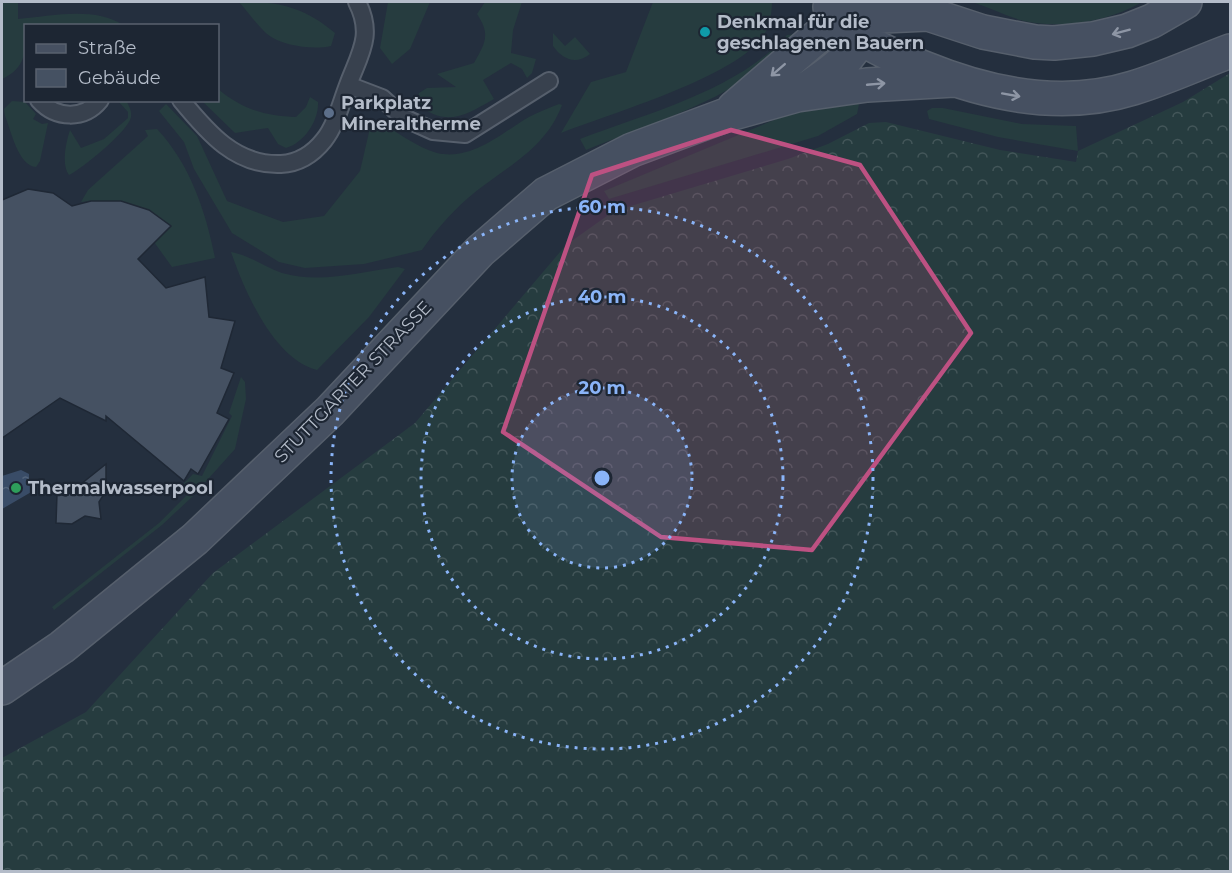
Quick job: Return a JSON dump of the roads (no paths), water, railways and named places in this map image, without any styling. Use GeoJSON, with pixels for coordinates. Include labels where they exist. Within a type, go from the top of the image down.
{"type":"FeatureCollection","features":[{"type":"Feature","properties":{"kind":"main road"},"geometry":{"type":"LineString","coordinates":[[852,16],[919,8],[1016,39],[1054,43],[1092,39],[1127,31],[1179,4]]}},
{"type":"Feature","properties":{"kind":"main road","name":"STUTTGARTER STRASSE"},"geometry":{"type":"LineString","coordinates":[[852,16],[954,80]]}},
{"type":"Feature","properties":{"kind":"main road","name":"STUTTGARTER STRASSE"},"geometry":{"type":"LineString","coordinates":[[797,95],[835,70],[850,56],[852,16]]}},
{"type":"Feature","properties":{"kind":"main road","name":"STUTTGARTER STRASSE"},"geometry":{"type":"LineString","coordinates":[[726,115],[852,16]]}},
{"type":"Feature","properties":{"kind":"main road","name":"STUTTGARTER STRASSE"},"geometry":{"type":"LineString","coordinates":[[2,688],[62,647],[195,539],[330,411],[480,251],[546,194],[587,171],[632,150],[726,115],[797,95],[856,86],[954,80],[1022,96],[1074,98],[1131,89],[1192,65],[1211,42],[1230,26]]}},
{"type":"Feature","properties":{"kind":"main road"},"geometry":{"type":"LineString","coordinates":[[1192,65],[1230,51]]}},
{"type":"Feature","properties":{"kind":"lane"},"geometry":{"type":"LineString","coordinates":[[183,102],[208,133],[238,157],[265,165],[290,164],[309,156],[325,139],[365,42],[366,18],[357,2]]}},
{"type":"Feature","properties":{"kind":"lane"},"geometry":{"type":"LineString","coordinates":[[348,85],[382,98],[404,118],[434,131],[465,134],[549,81]]}},
{"type":"Feature","properties":{"kind":"lane"},"geometry":{"type":"LineString","coordinates":[[41,102],[45,107],[66,116],[89,111],[98,102]]}},
{"type":"Feature","properties":{"kind":"water","name":"Thermalwasserpool"},"geometry":{"type":"Polygon","coordinates":[[[21,470],[29,474],[29,485],[33,491],[2,509],[2,476],[21,470]]]}},
{"type":"Feature","properties":{"kind":"place","name":"Denkmal für die geschlagenen Bauern"},"geometry":{"type":"Point","coordinates":[705,32]}},
{"type":"Feature","properties":{"kind":"place","name":"Parkplatz Mineraltherme"},"geometry":{"type":"Point","coordinates":[329,113]}},
{"type":"Feature","properties":{"kind":"place","name":"Thermalwasserpool"},"geometry":{"type":"Point","coordinates":[16,488]}}]}
